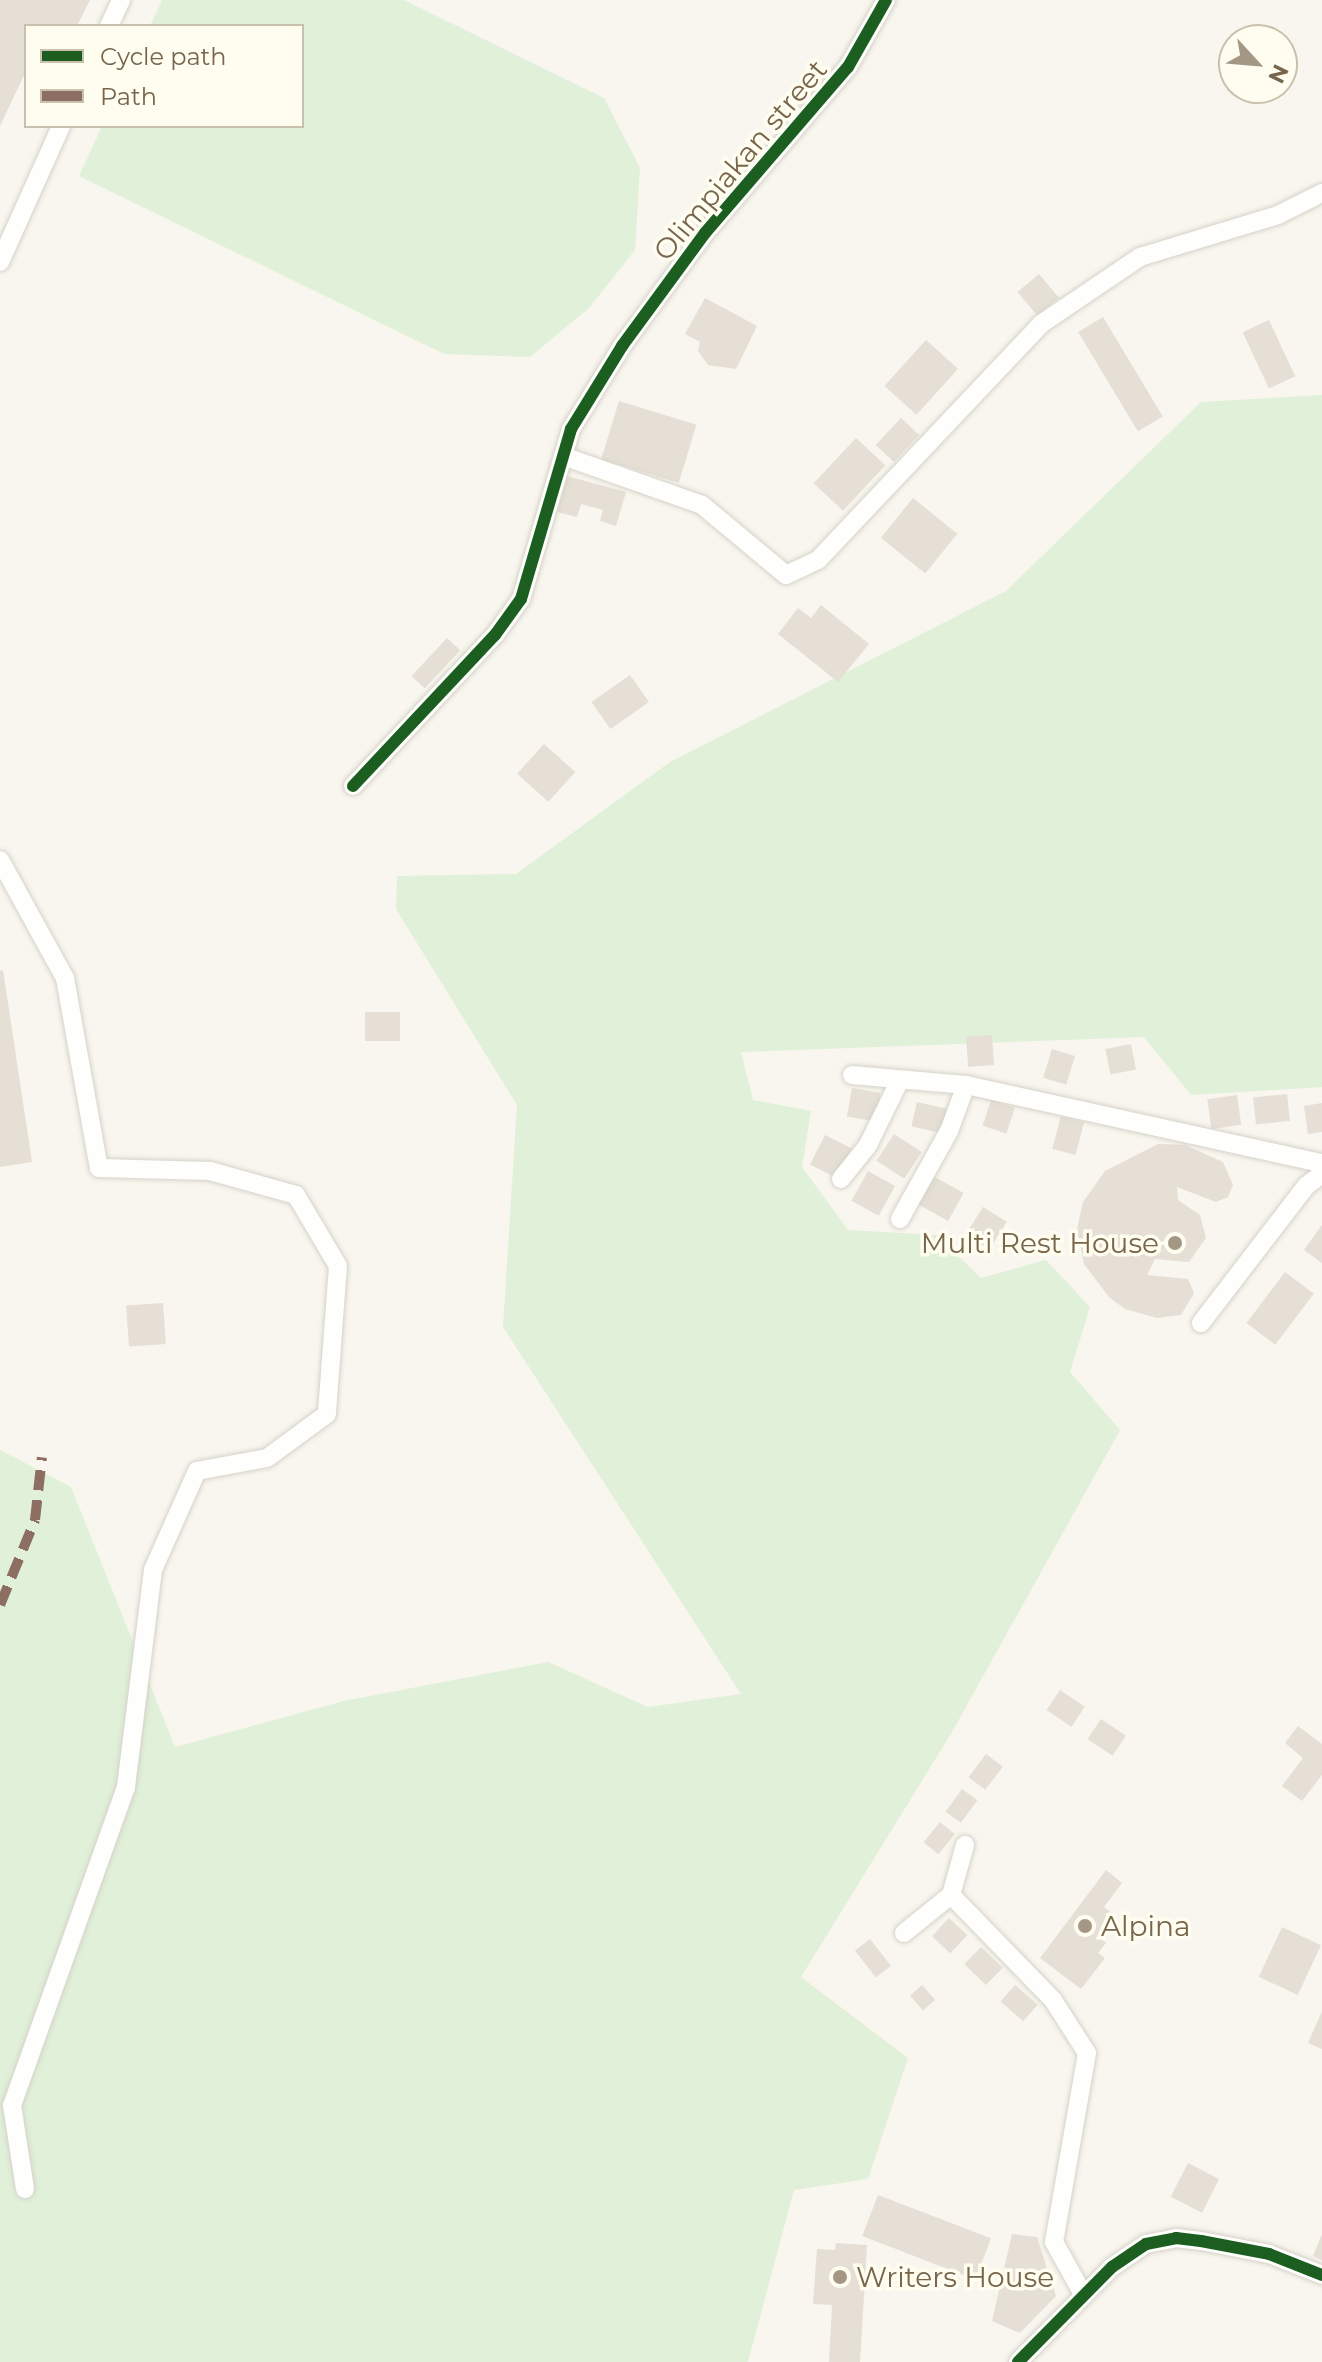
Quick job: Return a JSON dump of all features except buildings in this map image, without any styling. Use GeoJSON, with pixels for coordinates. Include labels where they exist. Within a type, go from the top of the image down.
{"type":"FeatureCollection","features":[{"type":"Feature","properties":{"kind":"street"},"geometry":{"type":"LineString","coordinates":[[110,24],[121,0]]}},
{"type":"Feature","properties":{"kind":"street","name":"Olimpiakan street"},"geometry":{"type":"LineString","coordinates":[[353,786],[495,635],[521,599],[571,429],[622,346],[705,233],[848,67],[886,0]]}},
{"type":"Feature","properties":{"kind":"street"},"geometry":{"type":"LineString","coordinates":[[0,262],[60,128]]}},
{"type":"Feature","properties":{"kind":"street"},"geometry":{"type":"LineString","coordinates":[[563,456],[702,505],[786,575],[818,560],[1041,324],[1140,257],[1278,215],[1322,193]]}},
{"type":"Feature","properties":{"kind":"street"},"geometry":{"type":"LineString","coordinates":[[0,860],[65,978],[99,1168],[210,1171],[296,1195],[338,1266],[327,1414],[267,1458],[197,1471],[153,1570],[126,1787],[12,2105],[25,2189]]}},
{"type":"Feature","properties":{"kind":"street"},"geometry":{"type":"LineString","coordinates":[[852,1075],[966,1085],[1322,1163]]}},
{"type":"Feature","properties":{"kind":"street"},"geometry":{"type":"LineString","coordinates":[[841,1179],[868,1145],[900,1080]]}},
{"type":"Feature","properties":{"kind":"street"},"geometry":{"type":"LineString","coordinates":[[900,1219],[949,1131],[966,1085]]}},
{"type":"Feature","properties":{"kind":"street"},"geometry":{"type":"LineString","coordinates":[[1201,1323],[1306,1186],[1322,1174]]}},
{"type":"Feature","properties":{"kind":"street"},"geometry":{"type":"LineString","coordinates":[[904,1933],[951,1895],[965,1845]]}},
{"type":"Feature","properties":{"kind":"street"},"geometry":{"type":"LineString","coordinates":[[951,1895],[1053,2000],[1087,2053],[1054,2242],[1083,2294]]}},
{"type":"Feature","properties":{"kind":"street"},"geometry":{"type":"LineString","coordinates":[[1018,2362],[1083,2294],[1146,2244],[1176,2238],[1269,2254],[1322,2275]]}},
{"type":"Feature","properties":{"kind":"green space"},"geometry":{"type":"Polygon","coordinates":[[[162,0],[404,0],[604,98],[640,168],[635,250],[589,308],[530,357],[444,354],[79,176],[101,128],[304,128],[304,24],[151,24],[162,0]]]}},
{"type":"Feature","properties":{"kind":"green space"},"geometry":{"type":"Polygon","coordinates":[[[1322,395],[1322,1087],[1191,1095],[1144,1037],[741,1052],[753,1100],[811,1111],[802,1167],[848,1230],[936,1235],[981,1278],[1046,1260],[1090,1307],[1070,1372],[1120,1430],[952,1732],[801,1977],[908,2058],[868,2179],[794,2190],[748,2362],[0,2362],[0,1450],[71,1487],[175,1747],[344,1701],[548,1662],[648,1707],[741,1694],[503,1327],[517,1105],[396,909],[397,876],[516,874],[670,762],[1006,591],[1201,402],[1322,395]]]}},
{"type":"Feature","properties":{"kind":"marked path"},"geometry":{"type":"LineString","coordinates":[[0,1605],[35,1520],[42,1457]]}},
{"type":"Feature","properties":{"kind":"cycle path"},"geometry":{"type":"LineString","coordinates":[[353,786],[495,635],[521,599],[571,429],[622,346],[705,233],[848,67],[886,0]]}},
{"type":"Feature","properties":{"kind":"cycle path"},"geometry":{"type":"LineString","coordinates":[[1018,2362],[1112,2267],[1146,2244],[1176,2238],[1201,2241],[1269,2254],[1322,2275]]}},
{"type":"Feature","properties":{"kind":"place","name":"Multi Rest House"},"geometry":{"type":"Point","coordinates":[1175,1243]}},
{"type":"Feature","properties":{"kind":"place","name":"Alpina"},"geometry":{"type":"Point","coordinates":[1085,1926]}},
{"type":"Feature","properties":{"kind":"place","name":"Writers House"},"geometry":{"type":"Point","coordinates":[840,2277]}}]}
